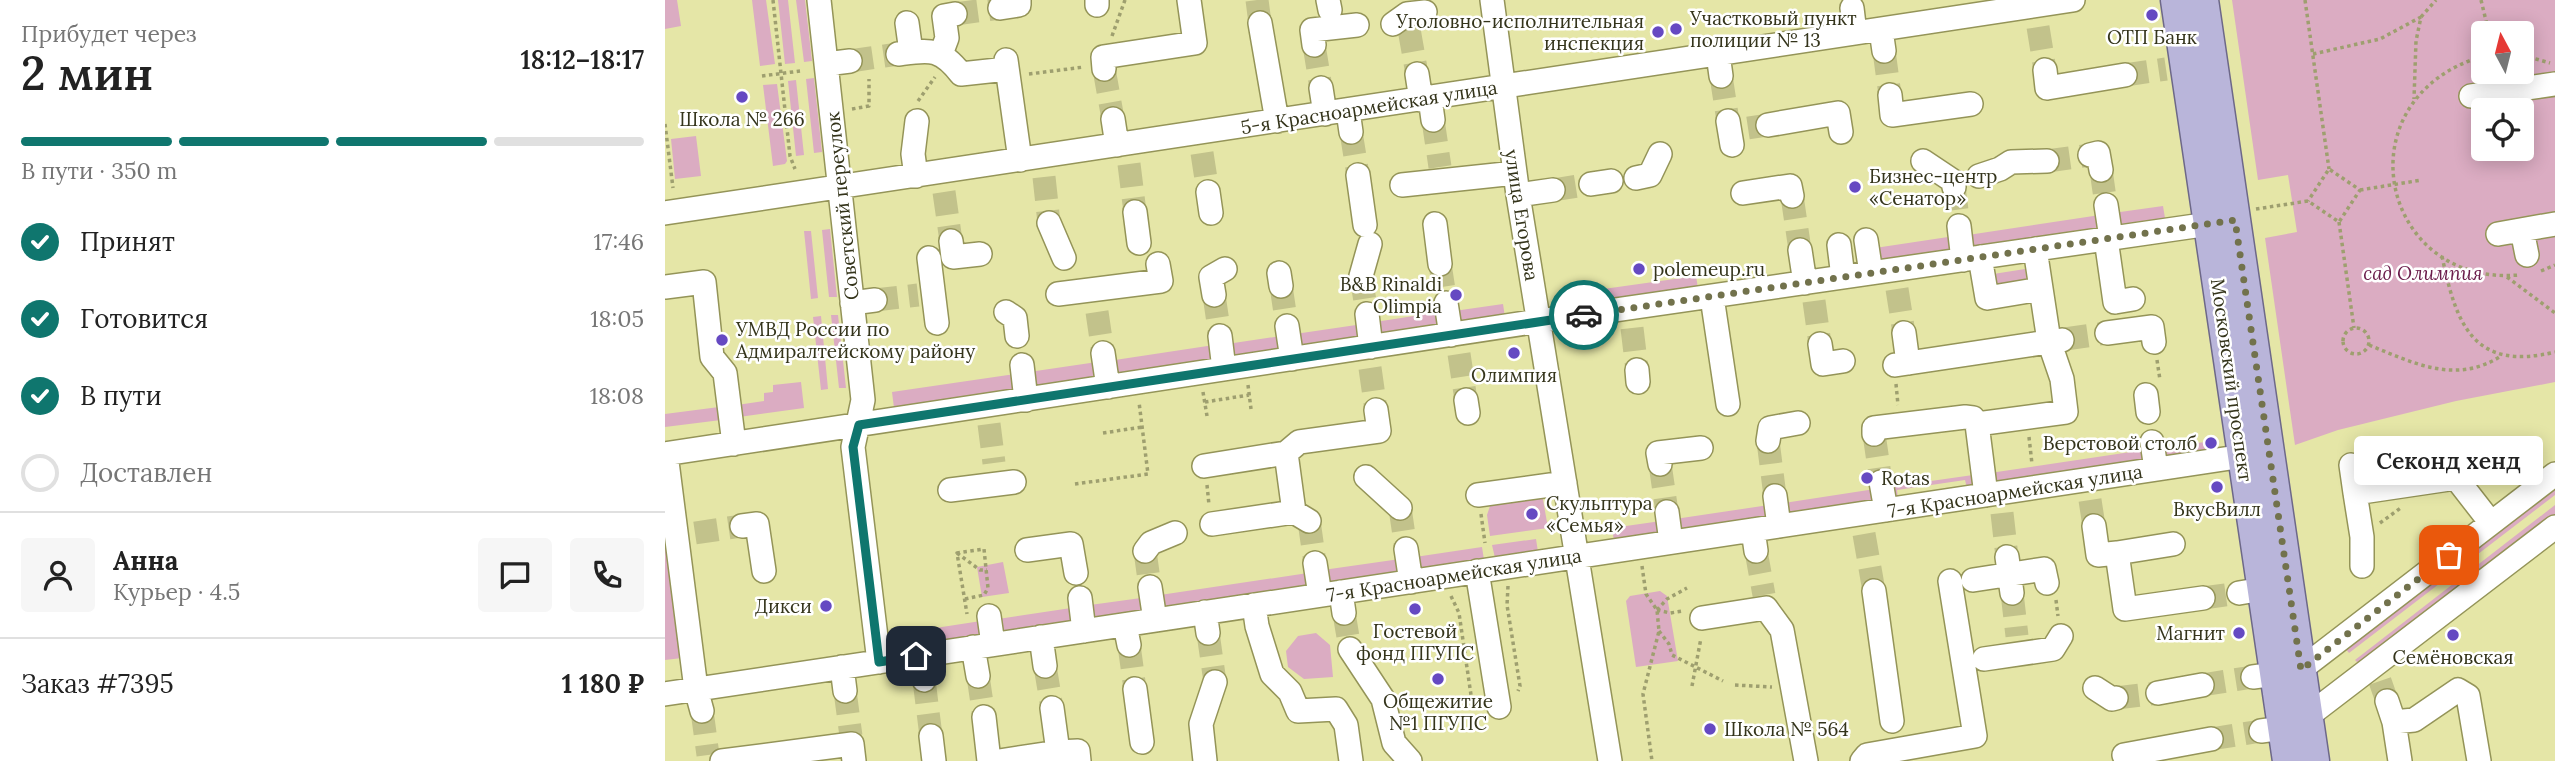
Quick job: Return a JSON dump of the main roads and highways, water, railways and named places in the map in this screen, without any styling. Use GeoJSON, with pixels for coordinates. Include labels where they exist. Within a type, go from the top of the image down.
{"type":"FeatureCollection","features":[{"type":"Feature","properties":{"kind":"main road","name":"Московский проспект"},"geometry":{"type":"LineString","coordinates":[[2176,0],[2176,68],[2233,218]]}},
{"type":"Feature","properties":{"kind":"main road","name":"Московский проспект"},"geometry":{"type":"LineString","coordinates":[[2203,0],[2233,218],[2277,677],[2288,761]]}},
{"type":"Feature","properties":{"kind":"main road","name":"Московский проспект"},"geometry":{"type":"LineString","coordinates":[[2256,454],[2251,591],[2277,677]]}},
{"type":"Feature","properties":{"kind":"main road","name":"Московский проспект"},"geometry":{"type":"LineString","coordinates":[[2284,725],[2314,761]]}},
{"type":"Feature","properties":{"kind":"tunnel"},"geometry":{"type":"LineString","coordinates":[[1257,0],[1260,23]]}},
{"type":"Feature","properties":{"kind":"tunnel"},"geometry":{"type":"LineString","coordinates":[[955,14],[1000,8]]}},
{"type":"Feature","properties":{"kind":"tunnel"},"geometry":{"type":"LineString","coordinates":[[2038,27],[2045,70]]}},
{"type":"Feature","properties":{"kind":"tunnel"},"geometry":{"type":"LineString","coordinates":[[1409,29],[1417,74]]}},
{"type":"Feature","properties":{"kind":"tunnel"},"geometry":{"type":"LineString","coordinates":[[1314,45],[1321,88]]}},
{"type":"Feature","properties":{"kind":"tunnel"},"geometry":{"type":"LineString","coordinates":[[1884,51],[1890,95]]}},
{"type":"Feature","properties":{"kind":"tunnel"},"geometry":{"type":"LineString","coordinates":[[850,61],[898,54]]}},
{"type":"Feature","properties":{"kind":"tunnel"},"geometry":{"type":"LineString","coordinates":[[1104,69],[1113,119]]}},
{"type":"Feature","properties":{"kind":"tunnel"},"geometry":{"type":"LineString","coordinates":[[2125,75],[2166,69]]}},
{"type":"Feature","properties":{"kind":"tunnel"},"geometry":{"type":"LineString","coordinates":[[1721,76],[1728,121]]}},
{"type":"Feature","properties":{"kind":"tunnel"},"geometry":{"type":"LineString","coordinates":[[1433,120],[1440,167]]}},
{"type":"Feature","properties":{"kind":"tunnel"},"geometry":{"type":"LineString","coordinates":[[1748,128],[1768,125]]}},
{"type":"Feature","properties":{"kind":"tunnel"},"geometry":{"type":"LineString","coordinates":[[1351,132],[1358,175]]}},
{"type":"Feature","properties":{"kind":"tunnel"},"geometry":{"type":"LineString","coordinates":[[1202,153],[1208,192]]}},
{"type":"Feature","properties":{"kind":"tunnel"},"geometry":{"type":"LineString","coordinates":[[2047,161],[2090,155]]}},
{"type":"Feature","properties":{"kind":"tunnel"},"geometry":{"type":"LineString","coordinates":[[1129,164],[1135,212]]}},
{"type":"Feature","properties":{"kind":"tunnel"},"geometry":{"type":"LineString","coordinates":[[2101,170],[2106,205]]}},
{"type":"Feature","properties":{"kind":"tunnel"},"geometry":{"type":"LineString","coordinates":[[1044,177],[1049,223]]}},
{"type":"Feature","properties":{"kind":"tunnel"},"geometry":{"type":"LineString","coordinates":[[1553,190],[1591,184]]}},
{"type":"Feature","properties":{"kind":"tunnel"},"geometry":{"type":"LineString","coordinates":[[1954,187],[1959,226]]}},
{"type":"Feature","properties":{"kind":"tunnel"},"geometry":{"type":"LineString","coordinates":[[944,192],[951,241]]}},
{"type":"Feature","properties":{"kind":"tunnel"},"geometry":{"type":"LineString","coordinates":[[1792,196],[1800,250]]}},
{"type":"Feature","properties":{"kind":"tunnel"},"geometry":{"type":"LineString","coordinates":[[1440,264],[1446,303]]}},
{"type":"Feature","properties":{"kind":"tunnel"},"geometry":{"type":"LineString","coordinates":[[1361,276],[1367,314]]}},
{"type":"Feature","properties":{"kind":"tunnel"},"geometry":{"type":"LineString","coordinates":[[1281,286],[1287,326]]}},
{"type":"Feature","properties":{"kind":"tunnel"},"geometry":{"type":"LineString","coordinates":[[1897,289],[1904,333]]}},
{"type":"Feature","properties":{"kind":"tunnel"},"geometry":{"type":"LineString","coordinates":[[875,300],[918,295]]}},
{"type":"Feature","properties":{"kind":"tunnel"},"geometry":{"type":"LineString","coordinates":[[1214,295],[1220,336]]}},
{"type":"Feature","properties":{"kind":"tunnel"},"geometry":{"type":"LineString","coordinates":[[1814,301],[1820,344]]}},
{"type":"Feature","properties":{"kind":"tunnel"},"geometry":{"type":"LineString","coordinates":[[1097,312],[1103,353]]}},
{"type":"Feature","properties":{"kind":"tunnel"},"geometry":{"type":"LineString","coordinates":[[1632,328],[1637,370]]}},
{"type":"Feature","properties":{"kind":"tunnel"},"geometry":{"type":"LineString","coordinates":[[2065,339],[2107,333]]}},
{"type":"Feature","properties":{"kind":"tunnel"},"geometry":{"type":"LineString","coordinates":[[1459,354],[1466,400]]}},
{"type":"Feature","properties":{"kind":"tunnel"},"geometry":{"type":"LineString","coordinates":[[1370,368],[1376,410]]}},
{"type":"Feature","properties":{"kind":"tunnel"},"geometry":{"type":"LineString","coordinates":[[989,424],[994,463]]}},
{"type":"Feature","properties":{"kind":"tunnel"},"geometry":{"type":"LineString","coordinates":[[1874,434],[1881,482]]}},
{"type":"Feature","properties":{"kind":"tunnel"},"geometry":{"type":"LineString","coordinates":[[1768,441],[1775,496]]}},
{"type":"Feature","properties":{"kind":"tunnel"},"geometry":{"type":"LineString","coordinates":[[1660,464],[1667,512]]}},
{"type":"Feature","properties":{"kind":"tunnel"},"geometry":{"type":"LineString","coordinates":[[2090,500],[2094,526]]}},
{"type":"Feature","properties":{"kind":"tunnel"},"geometry":{"type":"LineString","coordinates":[[1400,508],[1406,549]]}},
{"type":"Feature","properties":{"kind":"tunnel"},"geometry":{"type":"LineString","coordinates":[[2002,513],[2007,557]]}},
{"type":"Feature","properties":{"kind":"tunnel"},"geometry":{"type":"LineString","coordinates":[[1309,521],[1315,563]]}},
{"type":"Feature","properties":{"kind":"tunnel"},"geometry":{"type":"LineString","coordinates":[[695,533],[742,526]]}},
{"type":"Feature","properties":{"kind":"tunnel"},"geometry":{"type":"LineString","coordinates":[[1864,534],[1874,591]]}},
{"type":"Feature","properties":{"kind":"tunnel"},"geometry":{"type":"LineString","coordinates":[[1145,551],[1150,587]]}},
{"type":"Feature","properties":{"kind":"tunnel"},"geometry":{"type":"LineString","coordinates":[[1756,551],[1764,595]]}},
{"type":"Feature","properties":{"kind":"tunnel"},"geometry":{"type":"LineString","coordinates":[[2012,593],[2017,636]]}},
{"type":"Feature","properties":{"kind":"tunnel"},"geometry":{"type":"LineString","coordinates":[[2203,598],[2239,593]]}},
{"type":"Feature","properties":{"kind":"tunnel"},"geometry":{"type":"LineString","coordinates":[[1344,613],[1350,649]]}},
{"type":"Feature","properties":{"kind":"tunnel"},"geometry":{"type":"LineString","coordinates":[[1208,633],[1215,682]]}},
{"type":"Feature","properties":{"kind":"tunnel"},"geometry":{"type":"LineString","coordinates":[[1129,645],[1135,689]]}},
{"type":"Feature","properties":{"kind":"tunnel"},"geometry":{"type":"LineString","coordinates":[[1045,666],[1052,708]]}},
{"type":"Feature","properties":{"kind":"tunnel"},"geometry":{"type":"LineString","coordinates":[[978,676],[984,717]]}},
{"type":"Feature","properties":{"kind":"tunnel"},"geometry":{"type":"LineString","coordinates":[[2202,685],[2253,677]]}},
{"type":"Feature","properties":{"kind":"tunnel"},"geometry":{"type":"LineString","coordinates":[[924,680],[931,736]]}},
{"type":"Feature","properties":{"kind":"tunnel"},"geometry":{"type":"LineString","coordinates":[[2380,681],[2387,701]]}},
{"type":"Feature","properties":{"kind":"tunnel"},"geometry":{"type":"LineString","coordinates":[[845,691],[851,736]]}},
{"type":"Feature","properties":{"kind":"tunnel"},"geometry":{"type":"LineString","coordinates":[[2116,698],[2158,693]]}},
{"type":"Feature","properties":{"kind":"tunnel"},"geometry":{"type":"LineString","coordinates":[[702,711],[708,755]]}},
{"type":"Feature","properties":{"kind":"tunnel"},"geometry":{"type":"LineString","coordinates":[[2211,739],[2261,731]]}},
{"type":"Feature","properties":{"kind":"place","name":"ОТП Банк"},"geometry":{"type":"Point","coordinates":[2152,15]}},
{"type":"Feature","properties":{"kind":"place","name":"Участковый пункт полиции № 13"},"geometry":{"type":"Point","coordinates":[1676,29]}},
{"type":"Feature","properties":{"kind":"place","name":"Уголовно-исполнительная инспекция"},"geometry":{"type":"Point","coordinates":[1658,32]}},
{"type":"Feature","properties":{"kind":"place","name":"Школа № 266"},"geometry":{"type":"Point","coordinates":[742,97]}},
{"type":"Feature","properties":{"kind":"place","name":"Бизнес-центр «Сенатор»"},"geometry":{"type":"Point","coordinates":[1855,187]}},
{"type":"Feature","properties":{"kind":"place","name":"polemeup.ru"},"geometry":{"type":"Point","coordinates":[1639,269]}},
{"type":"Feature","properties":{"kind":"place","name":"B&B Rinaldi Olimpia"},"geometry":{"type":"Point","coordinates":[1456,295]}},
{"type":"Feature","properties":{"kind":"place","name":"УМВД России по Адмиралтейскому району"},"geometry":{"type":"Point","coordinates":[722,340]}},
{"type":"Feature","properties":{"kind":"place","name":"Олимпия"},"geometry":{"type":"Point","coordinates":[1514,353]}},
{"type":"Feature","properties":{"kind":"place","name":"Верстовой столб"},"geometry":{"type":"Point","coordinates":[2211,443]}},
{"type":"Feature","properties":{"kind":"place","name":"Rotas"},"geometry":{"type":"Point","coordinates":[1867,478]}},
{"type":"Feature","properties":{"kind":"place","name":"ВкусВилл"},"geometry":{"type":"Point","coordinates":[2217,487]}},
{"type":"Feature","properties":{"kind":"place","name":"Скульптура «Семья»"},"geometry":{"type":"Point","coordinates":[1532,514]}},
{"type":"Feature","properties":{"kind":"place","name":"Секонд хенд"},"geometry":{"type":"Point","coordinates":[2449,555]}},
{"type":"Feature","properties":{"kind":"place","name":"Дикси"},"geometry":{"type":"Point","coordinates":[826,606]}},
{"type":"Feature","properties":{"kind":"place","name":"Гостевой фонд ПГУПС"},"geometry":{"type":"Point","coordinates":[1415,609]}},
{"type":"Feature","properties":{"kind":"place","name":"Магнит"},"geometry":{"type":"Point","coordinates":[2239,633]}},
{"type":"Feature","properties":{"kind":"place","name":"Семёновская"},"geometry":{"type":"Point","coordinates":[2453,635]}},
{"type":"Feature","properties":{"kind":"place","name":"Общежитие №1 ПГУПС"},"geometry":{"type":"Point","coordinates":[1438,679]}},
{"type":"Feature","properties":{"kind":"place","name":"Школа № 564"},"geometry":{"type":"Point","coordinates":[1710,729]}},
{"type":"Feature","properties":{"kind":"park label","name":"сад Олимпия"},"geometry":{"type":"Point","coordinates":[2423,273]}}]}
